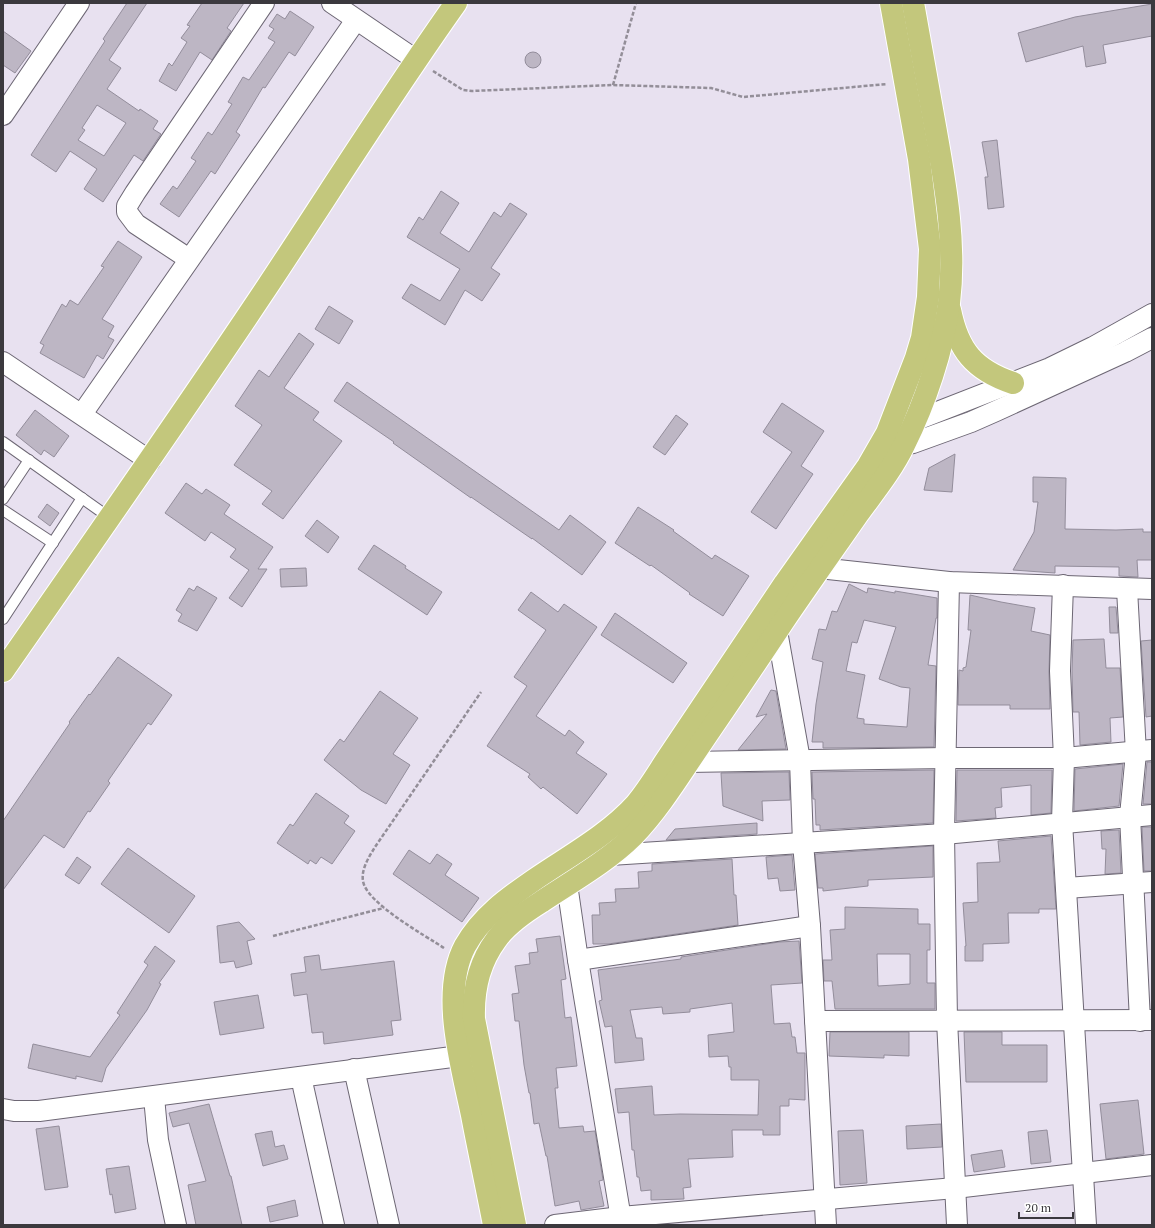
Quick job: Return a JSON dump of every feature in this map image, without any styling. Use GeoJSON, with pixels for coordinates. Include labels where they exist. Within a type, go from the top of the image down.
{"type":"FeatureCollection","features":[{"type":"Feature","properties":{"kind":"main road"},"geometry":{"type":"LineString","coordinates":[[3,671],[150,461],[416,60],[456,3]]}},
{"type":"Feature","properties":{"kind":"main road"},"geometry":{"type":"LineString","coordinates":[[494,1225],[470,1055],[474,1019],[473,1000],[484,960],[496,939],[511,924],[528,910],[610,855],[632,837],[665,796],[777,631],[794,588],[819,568],[892,466],[892,439],[922,338],[926,318],[930,276],[930,249],[919,159],[891,3]]}},
{"type":"Feature","properties":{"kind":"main road"},"geometry":{"type":"LineString","coordinates":[[515,1225],[470,1055],[454,1019],[454,987],[460,959],[465,947],[477,928],[494,910],[517,891],[578,852],[614,824],[636,804],[665,762],[794,588],[868,466],[892,439],[915,421],[940,349],[949,304],[951,248],[942,163],[913,3]]}},
{"type":"Feature","properties":{"kind":"main road"},"geometry":{"type":"LineString","coordinates":[[949,304],[952,322],[958,339],[968,354],[981,367],[991,374],[1013,383]]}},
{"type":"Feature","properties":{"kind":"street"},"geometry":{"type":"LineString","coordinates":[[3,115],[79,3]]}},
{"type":"Feature","properties":{"kind":"street"},"geometry":{"type":"LineString","coordinates":[[189,259],[136,224],[127,212],[127,206],[264,3]]}},
{"type":"Feature","properties":{"kind":"street"},"geometry":{"type":"LineString","coordinates":[[332,3],[416,60]]}},
{"type":"Feature","properties":{"kind":"street"},"geometry":{"type":"LineString","coordinates":[[82,414],[356,20]]}},
{"type":"Feature","properties":{"kind":"street"},"geometry":{"type":"LineString","coordinates":[[915,421],[1050,368],[1093,348],[1152,314]]}},
{"type":"Feature","properties":{"kind":"street"},"geometry":{"type":"LineString","coordinates":[[892,439],[926,439],[971,422],[1125,352],[1152,338]]}},
{"type":"Feature","properties":{"kind":"street"},"geometry":{"type":"LineString","coordinates":[[3,362],[150,461]]}},
{"type":"Feature","properties":{"kind":"street"},"geometry":{"type":"LineString","coordinates":[[819,568],[949,582],[1152,589]]}},
{"type":"Feature","properties":{"kind":"street"},"geometry":{"type":"LineString","coordinates":[[949,582],[944,834],[946,1020],[957,1225]]}},
{"type":"Feature","properties":{"kind":"street"},"geometry":{"type":"LineString","coordinates":[[1062,586],[1060,671],[1064,758],[1062,822],[1086,1225]]}},
{"type":"Feature","properties":{"kind":"street"},"geometry":{"type":"LineString","coordinates":[[815,1021],[1146,1020],[1143,883],[1130,816],[1144,751],[1127,588]]}},
{"type":"Feature","properties":{"kind":"street"},"geometry":{"type":"LineString","coordinates":[[777,631],[800,760],[826,1225]]}},
{"type":"Feature","properties":{"kind":"street"},"geometry":{"type":"LineString","coordinates":[[688,762],[946,758],[1064,758],[1144,751]]}},
{"type":"Feature","properties":{"kind":"street"},"geometry":{"type":"LineString","coordinates":[[610,855],[944,834],[1062,822],[1152,815]]}},
{"type":"Feature","properties":{"kind":"street"},"geometry":{"type":"LineString","coordinates":[[1066,888],[1143,883]]}},
{"type":"Feature","properties":{"kind":"street"},"geometry":{"type":"LineString","coordinates":[[567,884],[621,1221]]}},
{"type":"Feature","properties":{"kind":"street"},"geometry":{"type":"LineString","coordinates":[[578,960],[810,926]]}},
{"type":"Feature","properties":{"kind":"street"},"geometry":{"type":"LineString","coordinates":[[3,1109],[26,1112],[39,1111],[470,1055]]}},
{"type":"Feature","properties":{"kind":"street"},"geometry":{"type":"LineString","coordinates":[[354,1070],[389,1225]]}},
{"type":"Feature","properties":{"kind":"street"},"geometry":{"type":"LineString","coordinates":[[302,1076],[334,1225]]}},
{"type":"Feature","properties":{"kind":"street"},"geometry":{"type":"LineString","coordinates":[[154,1097],[158,1140],[176,1225]]}},
{"type":"Feature","properties":{"kind":"street"},"geometry":{"type":"LineString","coordinates":[[555,1225],[621,1221],[825,1199],[955,1188],[1152,1165]]}},
{"type":"Feature","properties":{"kind":"lane"},"geometry":{"type":"LineString","coordinates":[[3,442],[110,518]]}},
{"type":"Feature","properties":{"kind":"lane"},"geometry":{"type":"LineString","coordinates":[[3,499],[29,460]]}},
{"type":"Feature","properties":{"kind":"lane"},"geometry":{"type":"LineString","coordinates":[[3,619],[82,498]]}},
{"type":"Feature","properties":{"kind":"lane"},"geometry":{"type":"LineString","coordinates":[[3,510],[53,543]]}},
{"type":"Feature","properties":{"kind":"path"},"geometry":{"type":"LineString","coordinates":[[613,85],[636,3]]}},
{"type":"Feature","properties":{"kind":"path"},"geometry":{"type":"LineString","coordinates":[[416,60],[463,90],[468,91],[613,85],[711,88],[743,97],[905,82]]}},
{"type":"Feature","properties":{"kind":"path"},"geometry":{"type":"LineString","coordinates":[[460,959],[384,908],[366,890],[363,882],[363,874],[368,859],[481,692]]}},
{"type":"Feature","properties":{"kind":"path"},"geometry":{"type":"LineString","coordinates":[[273,936],[384,908]]}},
{"type":"Feature","properties":{"kind":"building"},"geometry":{"type":"Polygon","coordinates":[[[127,3],[147,3],[109,60],[121,68],[107,89],[139,111],[140,109],[158,121],[153,129],[161,134],[143,161],[134,155],[103,202],[84,189],[97,169],[70,151],[56,172],[31,155],[105,41],[103,39],[127,3]],[[97,105],[82,128],[85,130],[78,140],[104,156],[126,123],[97,105]]]}},
{"type":"Feature","properties":{"kind":"building"},"geometry":{"type":"Polygon","coordinates":[[[202,3],[244,3],[227,28],[231,31],[212,60],[200,52],[176,91],[159,81],[169,63],[172,66],[187,42],[181,38],[190,26],[187,25],[202,3]]]}},
{"type":"Feature","properties":{"kind":"building"},"geometry":{"type":"Polygon","coordinates":[[[1152,4],[1152,36],[1103,45],[1106,63],[1086,67],[1083,46],[1026,62],[1018,33],[1075,17],[1152,4]]]}},
{"type":"Feature","properties":{"kind":"building"},"geometry":{"type":"Polygon","coordinates":[[[290,11],[314,27],[295,56],[289,52],[265,88],[263,87],[236,132],[240,135],[215,174],[211,171],[179,217],[160,204],[173,186],[177,189],[196,161],[191,158],[208,132],[212,135],[232,104],[228,102],[243,77],[249,80],[275,42],[268,38],[274,29],[269,26],[277,14],[285,19],[290,11]]]}},
{"type":"Feature","properties":{"kind":"building"},"geometry":{"type":"Polygon","coordinates":[[[3,31],[31,51],[15,73],[3,65],[3,31]]]}},
{"type":"Feature","properties":{"kind":"building"},"geometry":{"type":"Polygon","coordinates":[[[533,52],[540,57],[541,60],[536,67],[533,68],[526,63],[525,60],[530,53],[533,52]]]}},
{"type":"Feature","properties":{"kind":"building"},"geometry":{"type":"Polygon","coordinates":[[[997,140],[1004,207],[988,209],[985,177],[988,177],[982,142],[997,140]]]}},
{"type":"Feature","properties":{"kind":"building"},"geometry":{"type":"Polygon","coordinates":[[[441,191],[459,203],[440,233],[469,252],[494,212],[501,217],[510,203],[527,214],[491,268],[500,274],[482,301],[465,290],[445,325],[402,298],[411,284],[440,301],[460,269],[407,237],[419,217],[423,220],[441,191]]]}},
{"type":"Feature","properties":{"kind":"building"},"geometry":{"type":"Polygon","coordinates":[[[118,241],[142,257],[102,319],[114,326],[108,337],[114,340],[103,359],[97,355],[84,378],[40,353],[44,345],[40,343],[62,304],[66,307],[70,300],[78,305],[104,267],[101,266],[118,241]]]}},
{"type":"Feature","properties":{"kind":"building"},"geometry":{"type":"Polygon","coordinates":[[[329,306],[353,321],[339,344],[315,329],[329,306]]]}},
{"type":"Feature","properties":{"kind":"building"},"geometry":{"type":"Polygon","coordinates":[[[299,333],[314,344],[284,388],[319,412],[313,420],[342,441],[283,519],[262,504],[272,491],[234,465],[262,425],[235,406],[259,370],[269,377],[299,333]]]}},
{"type":"Feature","properties":{"kind":"building"},"geometry":{"type":"Polygon","coordinates":[[[347,382],[559,530],[570,515],[606,542],[582,575],[532,538],[471,498],[393,443],[394,442],[334,401],[347,382]]]}},
{"type":"Feature","properties":{"kind":"building"},"geometry":{"type":"Polygon","coordinates":[[[782,403],[824,431],[801,466],[813,474],[776,529],[751,512],[792,452],[763,432],[782,403]]]}},
{"type":"Feature","properties":{"kind":"building"},"geometry":{"type":"Polygon","coordinates":[[[35,410],[69,436],[54,457],[44,450],[41,455],[16,435],[35,410]]]}},
{"type":"Feature","properties":{"kind":"building"},"geometry":{"type":"Polygon","coordinates":[[[676,415],[688,424],[665,455],[653,447],[676,415]]]}},
{"type":"Feature","properties":{"kind":"building"},"geometry":{"type":"Polygon","coordinates":[[[955,454],[952,492],[924,490],[929,468],[955,454]]]}},
{"type":"Feature","properties":{"kind":"building"},"geometry":{"type":"Polygon","coordinates":[[[1033,477],[1066,478],[1065,529],[1143,529],[1143,532],[1152,532],[1152,560],[1137,560],[1138,577],[1119,576],[1119,567],[1055,566],[1055,573],[1013,570],[1034,532],[1038,502],[1033,502],[1033,477]]]}},
{"type":"Feature","properties":{"kind":"building"},"geometry":{"type":"Polygon","coordinates":[[[186,483],[202,494],[206,489],[230,505],[224,514],[273,547],[258,569],[267,569],[242,607],[229,598],[249,570],[230,557],[236,549],[211,532],[205,541],[165,513],[186,483]]]}},
{"type":"Feature","properties":{"kind":"building"},"geometry":{"type":"Polygon","coordinates":[[[47,504],[59,513],[50,526],[38,517],[47,504]]]}},
{"type":"Feature","properties":{"kind":"building"},"geometry":{"type":"Polygon","coordinates":[[[638,507],[674,530],[673,531],[712,559],[715,555],[749,576],[723,616],[689,594],[690,593],[651,565],[650,566],[615,543],[638,507]]]}},
{"type":"Feature","properties":{"kind":"building"},"geometry":{"type":"Polygon","coordinates":[[[317,520],[339,537],[328,553],[305,536],[317,520]]]}},
{"type":"Feature","properties":{"kind":"building"},"geometry":{"type":"Polygon","coordinates":[[[374,545],[406,566],[405,568],[442,592],[427,615],[358,569],[374,545]]]}},
{"type":"Feature","properties":{"kind":"building"},"geometry":{"type":"Polygon","coordinates":[[[306,568],[307,586],[281,587],[280,569],[306,568]]]}},
{"type":"Feature","properties":{"kind":"building"},"geometry":{"type":"Polygon","coordinates":[[[849,584],[867,593],[868,588],[937,598],[937,618],[928,665],[936,666],[934,747],[823,748],[823,742],[812,742],[816,704],[823,662],[812,659],[819,629],[826,630],[832,611],[837,612],[849,584]],[[864,620],[857,643],[852,642],[846,671],[865,675],[857,718],[864,719],[864,724],[907,727],[910,688],[901,687],[879,679],[896,627],[864,620]]]}},
{"type":"Feature","properties":{"kind":"building"},"geometry":{"type":"Polygon","coordinates":[[[197,586],[217,598],[197,631],[178,621],[182,614],[176,610],[189,588],[194,591],[197,586]]]}},
{"type":"Feature","properties":{"kind":"building"},"geometry":{"type":"Polygon","coordinates":[[[531,592],[558,612],[564,604],[597,627],[536,716],[565,736],[569,730],[584,742],[576,753],[607,774],[577,814],[543,787],[541,789],[528,777],[530,774],[487,746],[527,686],[514,677],[546,630],[518,610],[531,592]]]}},
{"type":"Feature","properties":{"kind":"building"},"geometry":{"type":"Polygon","coordinates":[[[970,595],[1035,608],[1031,631],[1050,635],[1050,709],[1010,709],[1010,705],[958,705],[959,670],[963,671],[963,668],[966,667],[971,630],[968,630],[970,595]]]}},
{"type":"Feature","properties":{"kind":"building"},"geometry":{"type":"Polygon","coordinates":[[[1109,607],[1116,607],[1118,633],[1110,633],[1109,607]]]}},
{"type":"Feature","properties":{"kind":"building"},"geometry":{"type":"Polygon","coordinates":[[[615,613],[687,663],[673,683],[601,635],[615,613]]]}},
{"type":"Feature","properties":{"kind":"building"},"geometry":{"type":"Polygon","coordinates":[[[1104,639],[1106,668],[1120,668],[1123,717],[1110,718],[1111,742],[1080,745],[1079,712],[1073,712],[1073,640],[1104,639]]]}},
{"type":"Feature","properties":{"kind":"building"},"geometry":{"type":"Polygon","coordinates":[[[1152,640],[1152,716],[1146,717],[1141,641],[1152,640]]]}},
{"type":"Feature","properties":{"kind":"building"},"geometry":{"type":"Polygon","coordinates":[[[118,657],[172,695],[151,725],[148,723],[108,781],[110,783],[90,812],[88,811],[64,848],[44,835],[3,890],[3,821],[70,723],[69,722],[118,657]]]}},
{"type":"Feature","properties":{"kind":"building"},"geometry":{"type":"Polygon","coordinates":[[[771,690],[776,691],[786,749],[738,750],[767,714],[756,717],[771,690]]]}},
{"type":"Feature","properties":{"kind":"building"},"geometry":{"type":"Polygon","coordinates":[[[380,691],[418,718],[393,754],[410,765],[386,804],[361,790],[324,760],[340,739],[344,742],[380,691]]]}},
{"type":"Feature","properties":{"kind":"building"},"geometry":{"type":"Polygon","coordinates":[[[1147,762],[1152,762],[1152,804],[1143,804],[1147,762]]]}},
{"type":"Feature","properties":{"kind":"building"},"geometry":{"type":"Polygon","coordinates":[[[1123,764],[1119,806],[1074,811],[1075,769],[1123,764]]]}},
{"type":"Feature","properties":{"kind":"building"},"geometry":{"type":"Polygon","coordinates":[[[934,770],[933,823],[820,830],[820,825],[816,825],[812,772],[934,770]]]}},
{"type":"Feature","properties":{"kind":"building"},"geometry":{"type":"Polygon","coordinates":[[[957,770],[1052,770],[1051,813],[1031,815],[1031,785],[1001,788],[1002,807],[995,808],[996,818],[956,821],[957,770]]]}},
{"type":"Feature","properties":{"kind":"building"},"geometry":{"type":"Polygon","coordinates":[[[789,772],[790,800],[762,801],[763,821],[723,806],[721,773],[789,772]]]}},
{"type":"Feature","properties":{"kind":"building"},"geometry":{"type":"Polygon","coordinates":[[[316,793],[349,816],[344,823],[355,831],[332,864],[321,857],[316,864],[310,860],[308,864],[277,843],[290,824],[293,826],[316,793]]]}},
{"type":"Feature","properties":{"kind":"building"},"geometry":{"type":"Polygon","coordinates":[[[757,823],[757,834],[666,840],[675,829],[757,823]]]}},
{"type":"Feature","properties":{"kind":"building"},"geometry":{"type":"Polygon","coordinates":[[[1142,827],[1152,827],[1152,871],[1144,871],[1142,827]]]}},
{"type":"Feature","properties":{"kind":"building"},"geometry":{"type":"Polygon","coordinates":[[[1119,830],[1121,873],[1105,874],[1106,849],[1102,849],[1101,831],[1119,830]]]}},
{"type":"Feature","properties":{"kind":"building"},"geometry":{"type":"Polygon","coordinates":[[[1051,836],[1056,909],[1039,909],[1039,913],[1008,913],[1009,943],[983,944],[983,961],[965,961],[966,946],[963,903],[978,902],[977,863],[1000,862],[998,841],[1051,836]]]}},
{"type":"Feature","properties":{"kind":"building"},"geometry":{"type":"Polygon","coordinates":[[[933,846],[933,877],[868,880],[868,886],[823,891],[823,888],[818,888],[815,854],[933,846]]]}},
{"type":"Feature","properties":{"kind":"building"},"geometry":{"type":"Polygon","coordinates":[[[128,848],[195,896],[169,933],[101,884],[128,848]]]}},
{"type":"Feature","properties":{"kind":"building"},"geometry":{"type":"Polygon","coordinates":[[[409,850],[430,864],[437,854],[452,864],[445,875],[479,898],[462,922],[393,874],[409,850]]]}},
{"type":"Feature","properties":{"kind":"building"},"geometry":{"type":"Polygon","coordinates":[[[792,855],[795,890],[780,891],[778,878],[768,879],[766,857],[792,855]]]}},
{"type":"Feature","properties":{"kind":"building"},"geometry":{"type":"Polygon","coordinates":[[[77,857],[91,867],[79,884],[65,875],[77,857]]]}},
{"type":"Feature","properties":{"kind":"building"},"geometry":{"type":"Polygon","coordinates":[[[732,859],[734,895],[736,895],[738,925],[608,944],[593,944],[592,915],[600,915],[599,903],[616,902],[615,889],[639,888],[638,872],[652,871],[652,864],[732,859]]]}},
{"type":"Feature","properties":{"kind":"building"},"geometry":{"type":"Polygon","coordinates":[[[845,907],[918,909],[918,924],[930,924],[930,950],[927,950],[927,983],[935,983],[935,1009],[835,1009],[832,981],[824,981],[823,960],[832,960],[830,930],[845,929],[845,907]],[[877,954],[878,986],[910,984],[910,954],[877,954]]]}},
{"type":"Feature","properties":{"kind":"building"},"geometry":{"type":"Polygon","coordinates":[[[239,922],[255,939],[247,941],[252,964],[236,968],[234,961],[220,963],[217,926],[239,922]]]}},
{"type":"Feature","properties":{"kind":"building"},"geometry":{"type":"Polygon","coordinates":[[[560,936],[566,979],[561,980],[565,1018],[571,1017],[577,1066],[556,1068],[558,1088],[555,1088],[559,1128],[583,1126],[584,1132],[595,1131],[603,1180],[599,1181],[604,1206],[581,1210],[579,1201],[555,1206],[547,1156],[539,1123],[534,1124],[530,1093],[524,1065],[519,1021],[515,1021],[512,994],[519,993],[515,966],[530,964],[529,953],[538,952],[536,939],[560,936]]]}},
{"type":"Feature","properties":{"kind":"building"},"geometry":{"type":"Polygon","coordinates":[[[799,941],[802,983],[771,985],[774,1024],[790,1023],[792,1037],[795,1037],[797,1053],[805,1053],[805,1100],[789,1099],[789,1106],[780,1106],[780,1135],[763,1135],[763,1130],[732,1130],[733,1157],[688,1159],[691,1187],[683,1188],[684,1199],[651,1200],[651,1190],[641,1191],[639,1177],[637,1177],[634,1150],[632,1150],[629,1112],[618,1113],[615,1089],[652,1086],[654,1115],[758,1115],[759,1080],[731,1080],[731,1067],[729,1067],[728,1056],[709,1057],[708,1035],[734,1032],[732,1003],[690,1009],[690,1012],[663,1014],[662,1007],[630,1010],[636,1038],[642,1038],[644,1060],[615,1063],[612,1026],[605,1027],[599,1001],[602,1000],[598,970],[681,959],[681,957],[779,942],[799,941]]]}},
{"type":"Feature","properties":{"kind":"building"},"geometry":{"type":"Polygon","coordinates":[[[155,946],[175,961],[159,983],[161,984],[147,1010],[106,1068],[102,1082],[76,1076],[76,1079],[28,1068],[33,1044],[90,1057],[120,1015],[117,1013],[148,965],[144,962],[155,946]]]}},
{"type":"Feature","properties":{"kind":"building"},"geometry":{"type":"Polygon","coordinates":[[[319,955],[321,970],[394,961],[401,1020],[391,1021],[393,1035],[324,1044],[323,1032],[312,1033],[307,994],[294,996],[291,974],[306,972],[304,957],[319,955]]]}},
{"type":"Feature","properties":{"kind":"building"},"geometry":{"type":"Polygon","coordinates":[[[258,995],[264,1028],[220,1035],[214,1002],[258,995]]]}},
{"type":"Feature","properties":{"kind":"building"},"geometry":{"type":"Polygon","coordinates":[[[830,1032],[909,1032],[909,1056],[884,1055],[884,1058],[829,1056],[830,1032]]]}},
{"type":"Feature","properties":{"kind":"building"},"geometry":{"type":"Polygon","coordinates":[[[964,1032],[1002,1032],[1002,1045],[1047,1045],[1047,1082],[966,1082],[964,1032]]]}},
{"type":"Feature","properties":{"kind":"building"},"geometry":{"type":"Polygon","coordinates":[[[1138,1100],[1144,1154],[1106,1159],[1100,1104],[1138,1100]]]}},
{"type":"Feature","properties":{"kind":"building"},"geometry":{"type":"Polygon","coordinates":[[[209,1104],[231,1176],[242,1225],[196,1225],[188,1185],[206,1181],[189,1123],[173,1127],[169,1113],[209,1104]]]}},
{"type":"Feature","properties":{"kind":"building"},"geometry":{"type":"Polygon","coordinates":[[[941,1124],[942,1147],[907,1149],[906,1126],[941,1124]]]}},
{"type":"Feature","properties":{"kind":"building"},"geometry":{"type":"Polygon","coordinates":[[[59,1126],[68,1187],[45,1190],[36,1129],[59,1126]]]}},
{"type":"Feature","properties":{"kind":"building"},"geometry":{"type":"Polygon","coordinates":[[[863,1130],[867,1183],[840,1185],[838,1131],[863,1130]]]}},
{"type":"Feature","properties":{"kind":"building"},"geometry":{"type":"Polygon","coordinates":[[[1047,1130],[1051,1162],[1031,1164],[1028,1132],[1047,1130]]]}},
{"type":"Feature","properties":{"kind":"building"},"geometry":{"type":"Polygon","coordinates":[[[272,1131],[275,1147],[284,1145],[288,1159],[263,1166],[255,1134],[272,1131]]]}},
{"type":"Feature","properties":{"kind":"building"},"geometry":{"type":"Polygon","coordinates":[[[1002,1150],[1005,1167],[974,1172],[971,1155],[1002,1150]]]}},
{"type":"Feature","properties":{"kind":"building"},"geometry":{"type":"Polygon","coordinates":[[[129,1166],[136,1209],[115,1213],[112,1194],[110,1195],[106,1169],[129,1166]]]}},
{"type":"Feature","properties":{"kind":"building"},"geometry":{"type":"Polygon","coordinates":[[[295,1200],[298,1216],[270,1222],[267,1207],[295,1200]]]}}]}
